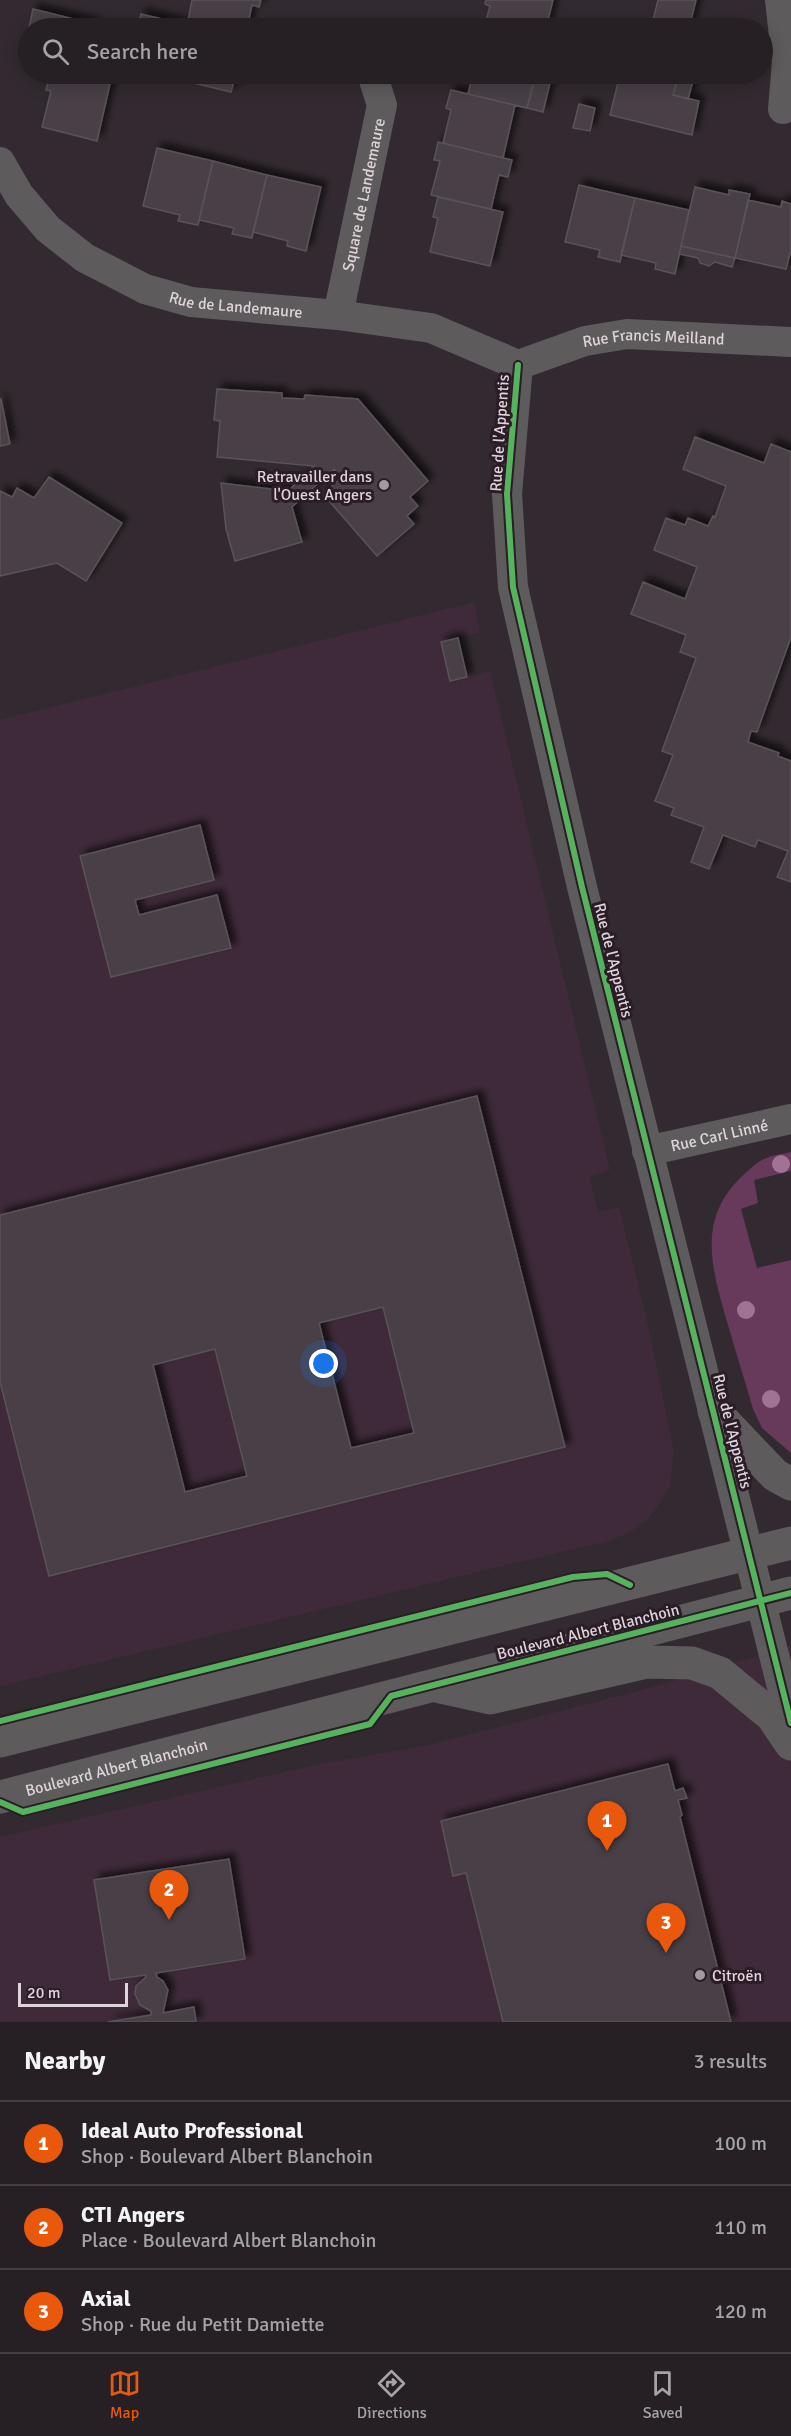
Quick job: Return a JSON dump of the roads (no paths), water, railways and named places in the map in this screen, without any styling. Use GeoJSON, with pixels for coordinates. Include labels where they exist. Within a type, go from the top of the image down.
{"type":"FeatureCollection","features":[{"type":"Feature","properties":{"kind":"street"},"geometry":{"type":"LineString","coordinates":[[780,0],[787,62],[783,109]]}},
{"type":"Feature","properties":{"kind":"street","name":"Square de Landemaure"},"geometry":{"type":"LineString","coordinates":[[338,315],[381,105],[375,84]]}},
{"type":"Feature","properties":{"kind":"street","name":"Rue de Landemaure"},"geometry":{"type":"LineString","coordinates":[[0,162],[19,195],[48,229],[95,265],[145,290],[191,302],[338,315],[431,328],[518,365]]}},
{"type":"Feature","properties":{"kind":"street","name":"Rue Francis Meilland"},"geometry":{"type":"LineString","coordinates":[[518,365],[585,341],[627,334],[791,342]]}},
{"type":"Feature","properties":{"kind":"street","name":"Rue de l'Appentis"},"geometry":{"type":"LineString","coordinates":[[518,365],[507,494],[513,587],[647,1151],[791,1723]]}},
{"type":"Feature","properties":{"kind":"street","name":"Rue Carl Linné"},"geometry":{"type":"LineString","coordinates":[[647,1151],[791,1119]]}},
{"type":"Feature","properties":{"kind":"street"},"geometry":{"type":"LineString","coordinates":[[714,1411],[775,1475],[791,1484]]}},
{"type":"Feature","properties":{"kind":"street"},"geometry":{"type":"LineString","coordinates":[[1,1742],[791,1543]]}},
{"type":"Feature","properties":{"kind":"street","name":"Boulevard Albert Blanchoin"},"geometry":{"type":"LineString","coordinates":[[0,1797],[791,1593]]}},
{"type":"Feature","properties":{"kind":"street"},"geometry":{"type":"LineString","coordinates":[[432,1685],[490,1698],[647,1662],[692,1663],[720,1673],[771,1716],[791,1744]]}},
{"type":"Feature","properties":{"kind":"place","name":"Retravailler dans l'Ouest Angers"},"geometry":{"type":"Point","coordinates":[384,485]}},
{"type":"Feature","properties":{"kind":"place","name":"Ideal Auto Professional"},"geometry":{"type":"Point","coordinates":[607,1851]}},
{"type":"Feature","properties":{"kind":"place","name":"CTI Angers"},"geometry":{"type":"Point","coordinates":[169,1920]}},
{"type":"Feature","properties":{"kind":"place","name":"Axial"},"geometry":{"type":"Point","coordinates":[666,1953]}},
{"type":"Feature","properties":{"kind":"place","name":"Citroën"},"geometry":{"type":"Point","coordinates":[700,1975]}}]}
